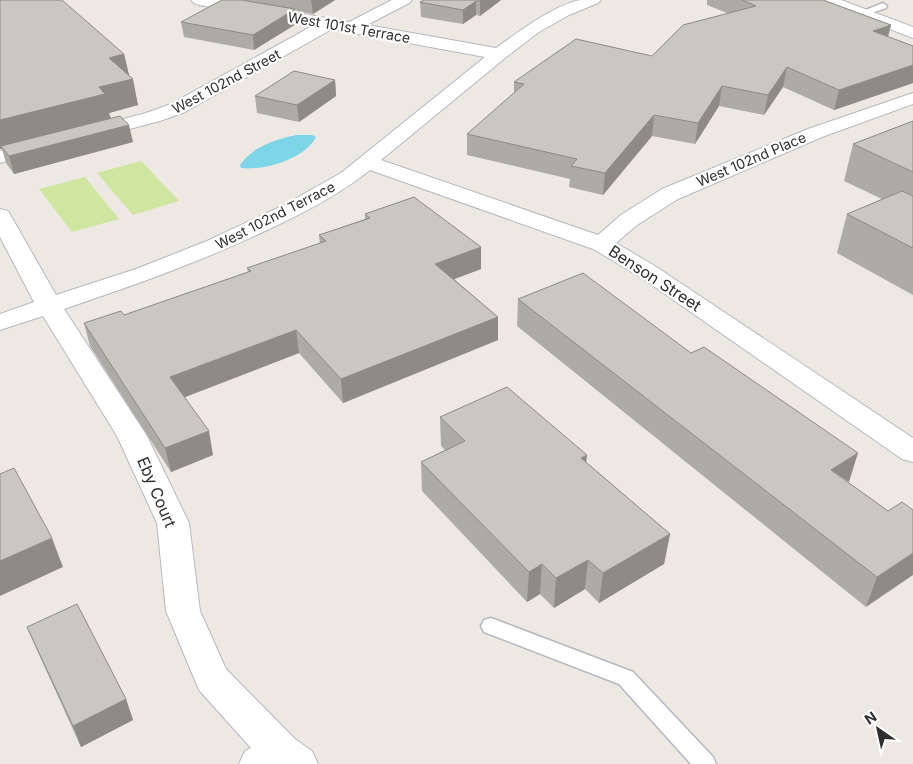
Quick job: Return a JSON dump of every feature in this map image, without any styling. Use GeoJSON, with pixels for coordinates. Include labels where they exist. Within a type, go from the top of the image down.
{"type":"FeatureCollection","features":[{"type":"Feature","properties":{"kind":"street","name":"West 101st Terrace"},"geometry":{"type":"LineString","coordinates":[[199,0],[499,54]]}},
{"type":"Feature","properties":{"kind":"street"},"geometry":{"type":"LineString","coordinates":[[352,27],[404,0]]}},
{"type":"Feature","properties":{"kind":"street"},"geometry":{"type":"LineString","coordinates":[[827,0],[864,6],[883,6],[898,11]]}},
{"type":"Feature","properties":{"kind":"street","name":"West 102nd Terrace"},"geometry":{"type":"LineString","coordinates":[[0,322],[144,274],[215,246],[292,210],[348,178],[499,54],[533,29],[587,1]]}},
{"type":"Feature","properties":{"kind":"street"},"geometry":{"type":"LineString","coordinates":[[864,6],[913,33]]}},
{"type":"Feature","properties":{"kind":"street","name":"West 102nd Street"},"geometry":{"type":"LineString","coordinates":[[76,137],[153,117],[178,108],[330,23]]}},
{"type":"Feature","properties":{"kind":"street","name":"West 102nd Place"},"geometry":{"type":"LineString","coordinates":[[601,244],[629,220],[670,194],[815,132],[913,98]]}},
{"type":"Feature","properties":{"kind":"street"},"geometry":{"type":"LineString","coordinates":[[0,157],[57,142]]}},
{"type":"Feature","properties":{"kind":"street","name":"Benson Street"},"geometry":{"type":"LineString","coordinates":[[368,162],[601,244],[647,271],[913,452]]}},
{"type":"Feature","properties":{"kind":"street","name":"Eby Court"},"geometry":{"type":"LineString","coordinates":[[0,216],[49,306],[132,436],[173,523],[183,611],[212,679],[279,760]]}},
{"type":"Feature","properties":{"kind":"lane"},"geometry":{"type":"LineString","coordinates":[[491,626],[626,678],[705,764]]}},
{"type":"Feature","properties":{"kind":"green space"},"geometry":{"type":"Polygon","coordinates":[[[141,161],[179,201],[133,215],[97,173],[141,161]]]}},
{"type":"Feature","properties":{"kind":"green space"},"geometry":{"type":"Polygon","coordinates":[[[85,177],[119,219],[72,232],[39,189],[85,177]]]}},
{"type":"Feature","properties":{"kind":"water"},"geometry":{"type":"Polygon","coordinates":[[[296,135],[312,135],[316,137],[303,152],[283,162],[260,168],[241,168],[240,165],[245,158],[258,148],[296,135]]]}},
{"type":"Feature","properties":{"kind":"building"},"geometry":{"type":"Polygon","coordinates":[[[0,0],[62,0],[124,54],[109,58],[133,79],[99,87],[105,94],[0,120],[0,0]]]}},
{"type":"Feature","properties":{"kind":"building"},"geometry":{"type":"Polygon","coordinates":[[[222,0],[241,0],[295,9],[253,35],[181,22],[222,0]]]}},
{"type":"Feature","properties":{"kind":"building"},"geometry":{"type":"Polygon","coordinates":[[[424,0],[482,0],[476,1],[463,10],[420,2],[424,0]]]}},
{"type":"Feature","properties":{"kind":"building"},"geometry":{"type":"Polygon","coordinates":[[[742,0],[823,0],[891,25],[873,31],[913,46],[913,65],[839,90],[787,67],[768,95],[722,86],[698,123],[654,115],[605,173],[571,166],[577,159],[467,134],[524,84],[514,82],[576,39],[652,56],[683,25],[756,6],[742,0]]]}},
{"type":"Feature","properties":{"kind":"building"},"geometry":{"type":"Polygon","coordinates":[[[294,71],[335,80],[297,105],[255,96],[294,71]]]}},
{"type":"Feature","properties":{"kind":"building"},"geometry":{"type":"Polygon","coordinates":[[[120,116],[129,125],[9,156],[1,146],[120,116]]]}},
{"type":"Feature","properties":{"kind":"building"},"geometry":{"type":"Polygon","coordinates":[[[913,121],[913,172],[853,144],[913,121]]]}},
{"type":"Feature","properties":{"kind":"building"},"geometry":{"type":"Polygon","coordinates":[[[902,191],[913,196],[913,248],[847,214],[902,191]]]}},
{"type":"Feature","properties":{"kind":"building"},"geometry":{"type":"Polygon","coordinates":[[[414,197],[481,247],[435,264],[498,317],[341,379],[296,330],[170,377],[209,431],[165,448],[84,323],[121,311],[124,315],[251,271],[247,268],[326,241],[319,235],[370,218],[365,214],[414,197]]]}},
{"type":"Feature","properties":{"kind":"building"},"geometry":{"type":"Polygon","coordinates":[[[583,273],[691,353],[704,347],[858,453],[831,470],[888,511],[902,502],[913,510],[913,553],[877,577],[518,299],[583,273]]]}},
{"type":"Feature","properties":{"kind":"building"},"geometry":{"type":"Polygon","coordinates":[[[507,387],[587,455],[581,458],[670,534],[603,573],[588,560],[556,578],[542,564],[529,572],[421,462],[465,441],[440,417],[507,387]]]}},
{"type":"Feature","properties":{"kind":"building"},"geometry":{"type":"Polygon","coordinates":[[[14,468],[52,538],[0,561],[0,474],[14,468]]]}},
{"type":"Feature","properties":{"kind":"building"},"geometry":{"type":"Polygon","coordinates":[[[77,604],[126,699],[73,726],[27,627],[77,604]]]}}]}
